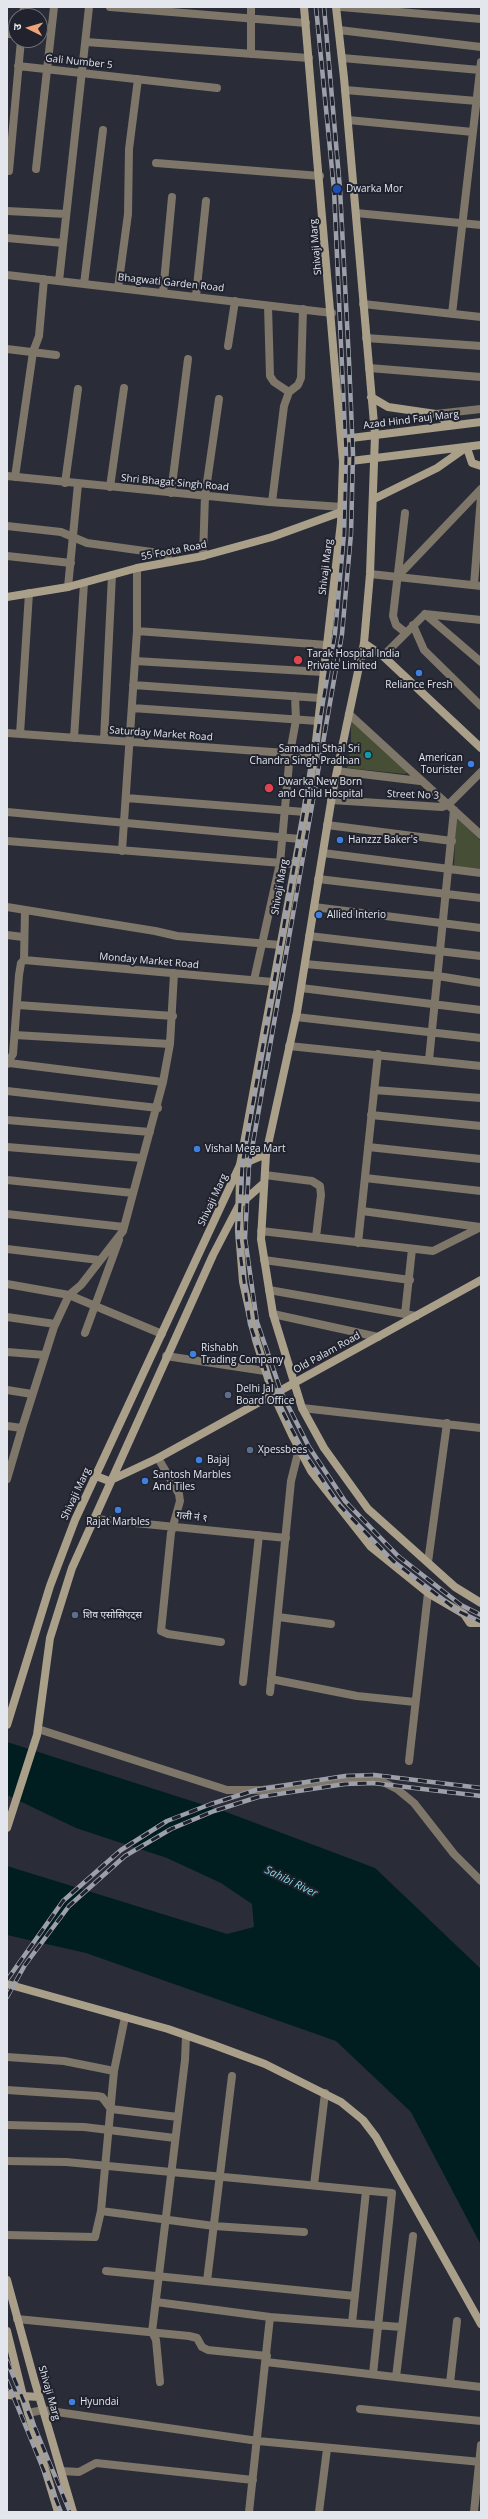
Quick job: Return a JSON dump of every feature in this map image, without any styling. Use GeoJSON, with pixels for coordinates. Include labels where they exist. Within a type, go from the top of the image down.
{"type":"FeatureCollection","features":[{"type":"Feature","properties":{"kind":"main road","name":"Shivaji Marg"},"geometry":{"type":"LineString","coordinates":[[7,1724],[9,1709],[50,1586],[75,1520],[240,1165],[294,864],[305,812],[314,755],[342,510],[343,439],[304,7]]}},
{"type":"Feature","properties":{"kind":"main road"},"geometry":{"type":"LineString","coordinates":[[336,7],[348,120],[375,435],[376,459],[370,574],[364,643],[331,800],[296,1017],[266,1154],[261,1231],[273,1314],[302,1408],[324,1448],[368,1508],[455,1587],[481,1603]]}},
{"type":"Feature","properties":{"kind":"main road"},"geometry":{"type":"LineString","coordinates":[[371,397],[388,407],[436,414],[452,425]]}},
{"type":"Feature","properties":{"kind":"main road","name":"Azad Hind Fauj Marg"},"geometry":{"type":"LineString","coordinates":[[343,439],[481,422]]}},
{"type":"Feature","properties":{"kind":"main road"},"geometry":{"type":"LineString","coordinates":[[343,462],[481,446]]}},
{"type":"Feature","properties":{"kind":"main road"},"geometry":{"type":"LineString","coordinates":[[467,448],[472,463],[481,466]]}},
{"type":"Feature","properties":{"kind":"main road"},"geometry":{"type":"LineString","coordinates":[[374,499],[437,468],[467,448]]}},
{"type":"Feature","properties":{"kind":"main road","name":"55 Foota Road"},"geometry":{"type":"LineString","coordinates":[[7,597],[68,587],[137,568],[203,556],[272,537],[342,510]]}},
{"type":"Feature","properties":{"kind":"main road"},"geometry":{"type":"LineString","coordinates":[[364,643],[383,656],[481,748]]}},
{"type":"Feature","properties":{"kind":"main road"},"geometry":{"type":"LineString","coordinates":[[266,1154],[240,1165],[239,1232],[243,1282],[256,1340],[273,1394],[311,1471],[371,1546],[428,1593],[464,1614],[470,1623],[481,1623]]}},
{"type":"Feature","properties":{"kind":"main road"},"geometry":{"type":"LineString","coordinates":[[7,1828],[38,1732],[50,1638],[72,1568],[95,1519],[109,1481],[213,1255],[239,1205],[264,1179]]}},
{"type":"Feature","properties":{"kind":"main road","name":"Old Palam Road"},"geometry":{"type":"LineString","coordinates":[[109,1481],[158,1458],[481,1280]]}},
{"type":"Feature","properties":{"kind":"main road"},"geometry":{"type":"LineString","coordinates":[[96,1476],[109,1481]]}},
{"type":"Feature","properties":{"kind":"main road"},"geometry":{"type":"LineString","coordinates":[[7,1984],[125,2017],[186,2036],[265,2064],[325,2093],[364,2120],[376,2137],[481,2324]]}},
{"type":"Feature","properties":{"kind":"main road","name":"Shivaji Marg"},"geometry":{"type":"LineString","coordinates":[[7,2280],[39,2397],[74,2512]]}},
{"type":"Feature","properties":{"kind":"main road"},"geometry":{"type":"LineString","coordinates":[[7,2331],[23,2396],[58,2512]]}},
{"type":"Feature","properties":{"kind":"main road"},"geometry":{"type":"LineString","coordinates":[[7,2395],[39,2397]]}},
{"type":"Feature","properties":{"kind":"street"},"geometry":{"type":"LineString","coordinates":[[36,168],[54,7]]}},
{"type":"Feature","properties":{"kind":"street"},"geometry":{"type":"LineString","coordinates":[[59,281],[89,7]]}},
{"type":"Feature","properties":{"kind":"street"},"geometry":{"type":"LineString","coordinates":[[110,7],[251,16],[306,23]]}},
{"type":"Feature","properties":{"kind":"street"},"geometry":{"type":"LineString","coordinates":[[251,7],[251,54]]}},
{"type":"Feature","properties":{"kind":"street"},"geometry":{"type":"LineString","coordinates":[[341,7],[481,19]]}},
{"type":"Feature","properties":{"kind":"street"},"geometry":{"type":"LineString","coordinates":[[338,30],[481,46]]}},
{"type":"Feature","properties":{"kind":"street"},"geometry":{"type":"LineString","coordinates":[[86,42],[309,58]]}},
{"type":"Feature","properties":{"kind":"street"},"geometry":{"type":"LineString","coordinates":[[9,171],[20,48]]}},
{"type":"Feature","properties":{"kind":"street"},"geometry":{"type":"LineString","coordinates":[[342,58],[481,66],[452,314]]}},
{"type":"Feature","properties":{"kind":"street","name":"Gali Number 5"},"geometry":{"type":"LineString","coordinates":[[18,66],[217,88]]}},
{"type":"Feature","properties":{"kind":"street"},"geometry":{"type":"LineString","coordinates":[[118,288],[128,214],[129,149],[138,79]]}},
{"type":"Feature","properties":{"kind":"street"},"geometry":{"type":"LineString","coordinates":[[345,90],[477,101]]}},
{"type":"Feature","properties":{"kind":"street"},"geometry":{"type":"LineString","coordinates":[[348,120],[473,132]]}},
{"type":"Feature","properties":{"kind":"street"},"geometry":{"type":"LineString","coordinates":[[84,284],[103,130]]}},
{"type":"Feature","properties":{"kind":"street"},"geometry":{"type":"LineString","coordinates":[[156,163],[320,176]]}},
{"type":"Feature","properties":{"kind":"street"},"geometry":{"type":"LineString","coordinates":[[163,292],[172,197]]}},
{"type":"Feature","properties":{"kind":"street"},"geometry":{"type":"LineString","coordinates":[[196,296],[206,201]]}},
{"type":"Feature","properties":{"kind":"street"},"geometry":{"type":"LineString","coordinates":[[7,211],[66,214]]}},
{"type":"Feature","properties":{"kind":"street"},"geometry":{"type":"LineString","coordinates":[[356,212],[481,225]]}},
{"type":"Feature","properties":{"kind":"street"},"geometry":{"type":"LineString","coordinates":[[7,238],[63,243]]}},
{"type":"Feature","properties":{"kind":"street","name":"Bhagwati Garden Road"},"geometry":{"type":"LineString","coordinates":[[7,275],[235,300],[268,306],[332,313]]}},
{"type":"Feature","properties":{"kind":"street"},"geometry":{"type":"LineString","coordinates":[[11,476],[32,352],[39,336],[44,279]]}},
{"type":"Feature","properties":{"kind":"street"},"geometry":{"type":"LineString","coordinates":[[228,346],[235,300]]}},
{"type":"Feature","properties":{"kind":"street"},"geometry":{"type":"LineString","coordinates":[[363,304],[481,317]]}},
{"type":"Feature","properties":{"kind":"street"},"geometry":{"type":"LineString","coordinates":[[268,306],[270,376],[274,382],[289,392]]}},
{"type":"Feature","properties":{"kind":"street"},"geometry":{"type":"LineString","coordinates":[[272,502],[284,406],[289,392],[298,385],[301,378],[303,309]]}},
{"type":"Feature","properties":{"kind":"street"},"geometry":{"type":"LineString","coordinates":[[366,338],[481,346]]}},
{"type":"Feature","properties":{"kind":"street"},"geometry":{"type":"LineString","coordinates":[[7,349],[56,355]]}},
{"type":"Feature","properties":{"kind":"street"},"geometry":{"type":"LineString","coordinates":[[171,493],[188,359]]}},
{"type":"Feature","properties":{"kind":"street"},"geometry":{"type":"LineString","coordinates":[[369,368],[481,377]]}},
{"type":"Feature","properties":{"kind":"street"},"geometry":{"type":"LineString","coordinates":[[110,487],[124,388]]}},
{"type":"Feature","properties":{"kind":"street"},"geometry":{"type":"LineString","coordinates":[[65,483],[78,389]]}},
{"type":"Feature","properties":{"kind":"street"},"geometry":{"type":"LineString","coordinates":[[203,556],[205,496],[219,399]]}},
{"type":"Feature","properties":{"kind":"street"},"geometry":{"type":"LineString","coordinates":[[436,414],[481,409]]}},
{"type":"Feature","properties":{"kind":"street","name":"Shri Bhagat Singh Road"},"geometry":{"type":"LineString","coordinates":[[11,476],[65,483],[342,510]]}},
{"type":"Feature","properties":{"kind":"street"},"geometry":{"type":"LineString","coordinates":[[68,587],[78,484]]}},
{"type":"Feature","properties":{"kind":"street"},"geometry":{"type":"LineString","coordinates":[[398,576],[481,489]]}},
{"type":"Feature","properties":{"kind":"street"},"geometry":{"type":"LineString","coordinates":[[370,574],[478,585],[481,496]]}},
{"type":"Feature","properties":{"kind":"street"},"geometry":{"type":"LineString","coordinates":[[404,513],[393,621],[405,632]]}},
{"type":"Feature","properties":{"kind":"street"},"geometry":{"type":"LineString","coordinates":[[7,526],[61,532],[86,543],[166,554],[170,562]]}},
{"type":"Feature","properties":{"kind":"street"},"geometry":{"type":"LineString","coordinates":[[7,556],[70,563]]}},
{"type":"Feature","properties":{"kind":"street"},"geometry":{"type":"LineString","coordinates":[[122,851],[131,742],[137,631],[137,568]]}},
{"type":"Feature","properties":{"kind":"street"},"geometry":{"type":"LineString","coordinates":[[104,740],[112,575]]}},
{"type":"Feature","properties":{"kind":"street"},"geometry":{"type":"LineString","coordinates":[[74,738],[84,583]]}},
{"type":"Feature","properties":{"kind":"street"},"geometry":{"type":"LineString","coordinates":[[20,734],[29,593]]}},
{"type":"Feature","properties":{"kind":"street"},"geometry":{"type":"LineString","coordinates":[[383,656],[405,632],[425,614],[481,620]]}},
{"type":"Feature","properties":{"kind":"street"},"geometry":{"type":"LineString","coordinates":[[425,614],[481,662]]}},
{"type":"Feature","properties":{"kind":"street"},"geometry":{"type":"LineString","coordinates":[[413,625],[424,650],[481,706]]}},
{"type":"Feature","properties":{"kind":"street"},"geometry":{"type":"LineString","coordinates":[[137,631],[326,645]]}},
{"type":"Feature","properties":{"kind":"street"},"geometry":{"type":"LineString","coordinates":[[470,652],[481,653]]}},
{"type":"Feature","properties":{"kind":"street"},"geometry":{"type":"LineString","coordinates":[[135,661],[324,672]]}},
{"type":"Feature","properties":{"kind":"street"},"geometry":{"type":"LineString","coordinates":[[133,685],[320,698]]}},
{"type":"Feature","properties":{"kind":"street"},"geometry":{"type":"LineString","coordinates":[[254,980],[280,863],[290,753],[296,720],[295,696]]}},
{"type":"Feature","properties":{"kind":"street"},"geometry":{"type":"LineString","coordinates":[[132,708],[318,721]]}},
{"type":"Feature","properties":{"kind":"street"},"geometry":{"type":"LineString","coordinates":[[349,714],[420,781],[481,835]]}},
{"type":"Feature","properties":{"kind":"street","name":"Saturday Market Road"},"geometry":{"type":"LineString","coordinates":[[7,733],[314,755]]}},
{"type":"Feature","properties":{"kind":"street"},"geometry":{"type":"LineString","coordinates":[[337,771],[420,781]]}},
{"type":"Feature","properties":{"kind":"street","name":"Street No 3"},"geometry":{"type":"LineString","coordinates":[[331,800],[451,807],[481,772]]}},
{"type":"Feature","properties":{"kind":"street"},"geometry":{"type":"LineString","coordinates":[[126,798],[305,812]]}},
{"type":"Feature","properties":{"kind":"street"},"geometry":{"type":"LineString","coordinates":[[429,1060],[452,841],[451,807]]}},
{"type":"Feature","properties":{"kind":"street"},"geometry":{"type":"LineString","coordinates":[[7,812],[124,824],[300,839]]}},
{"type":"Feature","properties":{"kind":"street"},"geometry":{"type":"LineString","coordinates":[[327,825],[452,841]]}},
{"type":"Feature","properties":{"kind":"street"},"geometry":{"type":"LineString","coordinates":[[7,841],[294,864]]}},
{"type":"Feature","properties":{"kind":"street"},"geometry":{"type":"LineString","coordinates":[[323,853],[481,873]]}},
{"type":"Feature","properties":{"kind":"street"},"geometry":{"type":"LineString","coordinates":[[318,879],[481,898]]}},
{"type":"Feature","properties":{"kind":"street"},"geometry":{"type":"LineString","coordinates":[[7,907],[155,931],[177,936],[280,945]]}},
{"type":"Feature","properties":{"kind":"street"},"geometry":{"type":"LineString","coordinates":[[314,907],[444,922],[481,928]]}},
{"type":"Feature","properties":{"kind":"street"},"geometry":{"type":"LineString","coordinates":[[25,910],[23,937],[24,960],[21,962],[13,1054],[8,1064],[164,1082]]}},
{"type":"Feature","properties":{"kind":"street"},"geometry":{"type":"LineString","coordinates":[[7,935],[23,937]]}},
{"type":"Feature","properties":{"kind":"street"},"geometry":{"type":"LineString","coordinates":[[309,936],[481,956]]}},
{"type":"Feature","properties":{"kind":"street","name":"Monday Market Road"},"geometry":{"type":"LineString","coordinates":[[24,960],[273,982]]}},
{"type":"Feature","properties":{"kind":"street"},"geometry":{"type":"LineString","coordinates":[[305,964],[438,976],[481,983]]}},
{"type":"Feature","properties":{"kind":"street"},"geometry":{"type":"LineString","coordinates":[[85,1333],[124,1227],[142,1158],[158,1108],[170,1044],[173,1016],[174,973]]}},
{"type":"Feature","properties":{"kind":"street"},"geometry":{"type":"LineString","coordinates":[[301,988],[436,1003],[481,1010]]}},
{"type":"Feature","properties":{"kind":"street"},"geometry":{"type":"LineString","coordinates":[[18,1005],[173,1016]]}},
{"type":"Feature","properties":{"kind":"street"},"geometry":{"type":"LineString","coordinates":[[296,1017],[481,1038]]}},
{"type":"Feature","properties":{"kind":"street"},"geometry":{"type":"LineString","coordinates":[[15,1035],[170,1044]]}},
{"type":"Feature","properties":{"kind":"street"},"geometry":{"type":"LineString","coordinates":[[289,1046],[378,1054],[481,1066]]}},
{"type":"Feature","properties":{"kind":"street"},"geometry":{"type":"LineString","coordinates":[[358,1243],[378,1054]]}},
{"type":"Feature","properties":{"kind":"street"},"geometry":{"type":"LineString","coordinates":[[374,1090],[481,1098]]}},
{"type":"Feature","properties":{"kind":"street"},"geometry":{"type":"LineString","coordinates":[[7,1091],[158,1108]]}},
{"type":"Feature","properties":{"kind":"street"},"geometry":{"type":"LineString","coordinates":[[371,1115],[481,1126]]}},
{"type":"Feature","properties":{"kind":"street"},"geometry":{"type":"LineString","coordinates":[[7,1120],[150,1132]]}},
{"type":"Feature","properties":{"kind":"street"},"geometry":{"type":"LineString","coordinates":[[7,1147],[142,1158]]}},
{"type":"Feature","properties":{"kind":"street"},"geometry":{"type":"LineString","coordinates":[[368,1147],[481,1159]]}},
{"type":"Feature","properties":{"kind":"street"},"geometry":{"type":"LineString","coordinates":[[365,1178],[481,1191]]}},
{"type":"Feature","properties":{"kind":"street"},"geometry":{"type":"LineString","coordinates":[[264,1179],[312,1181],[320,1186],[322,1195],[316,1237]]}},
{"type":"Feature","properties":{"kind":"street"},"geometry":{"type":"LineString","coordinates":[[7,1180],[133,1194]]}},
{"type":"Feature","properties":{"kind":"street"},"geometry":{"type":"LineString","coordinates":[[362,1211],[481,1227]]}},
{"type":"Feature","properties":{"kind":"street"},"geometry":{"type":"LineString","coordinates":[[7,1214],[124,1227]]}},
{"type":"Feature","properties":{"kind":"street"},"geometry":{"type":"LineString","coordinates":[[261,1231],[412,1249],[437,1250],[481,1227]]}},
{"type":"Feature","properties":{"kind":"street"},"geometry":{"type":"LineString","coordinates":[[7,1479],[10,1460],[22,1428],[55,1324],[70,1295],[81,1285],[120,1235]]}},
{"type":"Feature","properties":{"kind":"street"},"geometry":{"type":"LineString","coordinates":[[7,1249],[99,1260]]}},
{"type":"Feature","properties":{"kind":"street"},"geometry":{"type":"LineString","coordinates":[[405,1314],[410,1280],[412,1249]]}},
{"type":"Feature","properties":{"kind":"street"},"geometry":{"type":"LineString","coordinates":[[264,1260],[410,1280]]}},
{"type":"Feature","properties":{"kind":"street"},"geometry":{"type":"LineString","coordinates":[[7,1284],[70,1295],[162,1334]]}},
{"type":"Feature","properties":{"kind":"street"},"geometry":{"type":"LineString","coordinates":[[269,1290],[416,1316]]}},
{"type":"Feature","properties":{"kind":"street"},"geometry":{"type":"LineString","coordinates":[[273,1314],[378,1337]]}},
{"type":"Feature","properties":{"kind":"street"},"geometry":{"type":"LineString","coordinates":[[7,1317],[55,1324]]}},
{"type":"Feature","properties":{"kind":"street"},"geometry":{"type":"LineString","coordinates":[[7,1352],[45,1355]]}},
{"type":"Feature","properties":{"kind":"street"},"geometry":{"type":"LineString","coordinates":[[166,1356],[266,1371]]}},
{"type":"Feature","properties":{"kind":"street"},"geometry":{"type":"LineString","coordinates":[[7,1390],[32,1394]]}},
{"type":"Feature","properties":{"kind":"street"},"geometry":{"type":"LineString","coordinates":[[302,1408],[481,1428]]}},
{"type":"Feature","properties":{"kind":"street"},"geometry":{"type":"LineString","coordinates":[[428,1562],[447,1424]]}},
{"type":"Feature","properties":{"kind":"street"},"geometry":{"type":"LineString","coordinates":[[7,1426],[22,1428]]}},
{"type":"Feature","properties":{"kind":"street"},"geometry":{"type":"LineString","coordinates":[[270,1692],[291,1481],[299,1449]]}},
{"type":"Feature","properties":{"kind":"street"},"geometry":{"type":"LineString","coordinates":[[158,1458],[180,1494],[180,1507],[173,1526],[160,1626],[161,1631],[168,1634],[221,1642]]}},
{"type":"Feature","properties":{"kind":"street","name":"गली नं १"},"geometry":{"type":"LineString","coordinates":[[95,1519],[259,1534],[286,1538]]}},
{"type":"Feature","properties":{"kind":"street"},"geometry":{"type":"LineString","coordinates":[[243,1682],[259,1534]]}},
{"type":"Feature","properties":{"kind":"street"},"geometry":{"type":"LineString","coordinates":[[409,1761],[428,1593]]}},
{"type":"Feature","properties":{"kind":"street"},"geometry":{"type":"LineString","coordinates":[[278,1617],[331,1624]]}},
{"type":"Feature","properties":{"kind":"street"},"geometry":{"type":"LineString","coordinates":[[271,1680],[357,1696],[416,1702]]}},
{"type":"Feature","properties":{"kind":"street"},"geometry":{"type":"LineString","coordinates":[[38,1732],[227,1790],[262,1790],[349,1778],[381,1781],[397,1789],[414,1803],[454,1854],[481,1881]]}},
{"type":"Feature","properties":{"kind":"street"},"geometry":{"type":"LineString","coordinates":[[7,2235],[95,2237],[102,2211],[104,2166],[114,2071],[125,2017]]}},
{"type":"Feature","properties":{"kind":"street"},"geometry":{"type":"LineString","coordinates":[[160,2382],[156,2340],[152,2332],[178,2117],[186,2036]]}},
{"type":"Feature","properties":{"kind":"street"},"geometry":{"type":"LineString","coordinates":[[7,2057],[64,2061],[114,2071]]}},
{"type":"Feature","properties":{"kind":"street"},"geometry":{"type":"LineString","coordinates":[[207,2281],[232,2076]]}},
{"type":"Feature","properties":{"kind":"street"},"geometry":{"type":"LineString","coordinates":[[7,2090],[96,2096],[102,2097],[111,2109],[178,2117]]}},
{"type":"Feature","properties":{"kind":"street"},"geometry":{"type":"LineString","coordinates":[[314,2186],[325,2093]]}},
{"type":"Feature","properties":{"kind":"street"},"geometry":{"type":"LineString","coordinates":[[7,2125],[84,2126],[175,2138]]}},
{"type":"Feature","properties":{"kind":"street"},"geometry":{"type":"LineString","coordinates":[[7,2161],[66,2162],[392,2193],[377,2324],[373,2374]]}},
{"type":"Feature","properties":{"kind":"street"},"geometry":{"type":"LineString","coordinates":[[352,2322],[366,2191]]}},
{"type":"Feature","properties":{"kind":"street"},"geometry":{"type":"LineString","coordinates":[[102,2211],[214,2226],[304,2232]]}},
{"type":"Feature","properties":{"kind":"street"},"geometry":{"type":"LineString","coordinates":[[396,2377],[412,2236]]}},
{"type":"Feature","properties":{"kind":"street"},"geometry":{"type":"LineString","coordinates":[[106,2271],[355,2296]]}},
{"type":"Feature","properties":{"kind":"street"},"geometry":{"type":"LineString","coordinates":[[156,2302],[270,2317],[352,2322],[401,2327]]}},
{"type":"Feature","properties":{"kind":"street"},"geometry":{"type":"LineString","coordinates":[[249,2512],[258,2441],[270,2317]]}},
{"type":"Feature","properties":{"kind":"street"},"geometry":{"type":"LineString","coordinates":[[18,2319],[194,2337],[208,2350],[373,2374],[481,2387]]}},
{"type":"Feature","properties":{"kind":"street"},"geometry":{"type":"LineString","coordinates":[[450,2383],[457,2321]]}},
{"type":"Feature","properties":{"kind":"street"},"geometry":{"type":"LineString","coordinates":[[360,2409],[481,2421]]}},
{"type":"Feature","properties":{"kind":"street"},"geometry":{"type":"LineString","coordinates":[[28,2413],[43,2410],[258,2441],[327,2449],[480,2462]]}},
{"type":"Feature","properties":{"kind":"street"},"geometry":{"type":"LineString","coordinates":[[474,2512],[481,2445]]}},
{"type":"Feature","properties":{"kind":"street"},"geometry":{"type":"LineString","coordinates":[[318,2512],[327,2449]]}},
{"type":"Feature","properties":{"kind":"street"},"geometry":{"type":"LineString","coordinates":[[61,2471],[80,2472],[96,2463],[253,2480]]}},
{"type":"Feature","properties":{"kind":"shaded area"},"geometry":{"type":"Polygon","coordinates":[[[351,721],[408,772],[405,774],[347,768],[351,746],[351,721]]]}},
{"type":"Feature","properties":{"kind":"shaded area"},"geometry":{"type":"Polygon","coordinates":[[[456,817],[481,841],[481,869],[454,866],[456,817]]]}},
{"type":"Feature","properties":{"kind":"water","name":"Sahibi River"},"geometry":{"type":"Polygon","coordinates":[[[7,1742],[226,1812],[375,1868],[481,1969],[481,2245],[411,2112],[336,2041],[86,1953],[7,1935],[7,1866],[227,1934],[254,1927],[252,1904],[221,1883],[167,1858],[76,1828],[7,1795],[7,1742]]]}},
{"type":"Feature","properties":{"kind":"railway"},"geometry":{"type":"LineString","coordinates":[[316,7],[334,190],[346,454],[344,534],[335,633],[242,1165],[238,1238],[250,1324],[275,1397],[303,1451],[340,1506],[393,1561],[458,1611],[481,1622]]}},
{"type":"Feature","properties":{"kind":"railway"},"geometry":{"type":"LineString","coordinates":[[324,7],[340,189],[349,361],[353,454],[351,534],[342,634],[249,1166],[245,1238],[257,1322],[282,1394],[309,1447],[345,1501],[398,1556],[461,1605],[481,1615]]}},
{"type":"Feature","properties":{"kind":"railway"},"geometry":{"type":"LineString","coordinates":[[7,1980],[63,1901],[121,1850],[167,1821],[211,1804],[256,1790],[345,1776],[374,1775],[481,1788]]}},
{"type":"Feature","properties":{"kind":"railway"},"geometry":{"type":"LineString","coordinates":[[7,1997],[25,1965],[69,1906],[125,1856],[171,1829],[214,1811],[258,1797],[345,1784],[373,1783],[481,1796]]}},
{"type":"Feature","properties":{"kind":"railway"},"geometry":{"type":"LineString","coordinates":[[7,2361],[70,2512]]}},
{"type":"Feature","properties":{"kind":"railway"},"geometry":{"type":"LineString","coordinates":[[7,2381],[61,2512]]}},
{"type":"Feature","properties":{"kind":"place","name":"Dwarka Mor"},"geometry":{"type":"Point","coordinates":[337,189]}},
{"type":"Feature","properties":{"kind":"place","name":"Tarak Hospital India Private Limited"},"geometry":{"type":"Point","coordinates":[298,660]}},
{"type":"Feature","properties":{"kind":"place","name":"Reliance Fresh"},"geometry":{"type":"Point","coordinates":[419,673]}},
{"type":"Feature","properties":{"kind":"place","name":"Samadhi Sthal Sri Chandra Singh Pradhan"},"geometry":{"type":"Point","coordinates":[368,755]}},
{"type":"Feature","properties":{"kind":"place","name":"American Tourister"},"geometry":{"type":"Point","coordinates":[471,764]}},
{"type":"Feature","properties":{"kind":"place","name":"Dwarka New Born and Child Hospital"},"geometry":{"type":"Point","coordinates":[269,788]}},
{"type":"Feature","properties":{"kind":"place","name":"Hanzzz Baker's"},"geometry":{"type":"Point","coordinates":[340,840]}},
{"type":"Feature","properties":{"kind":"place","name":"Allied Interio"},"geometry":{"type":"Point","coordinates":[319,915]}},
{"type":"Feature","properties":{"kind":"place","name":"Vishal Mega Mart"},"geometry":{"type":"Point","coordinates":[197,1149]}},
{"type":"Feature","properties":{"kind":"place","name":"Rishabh Trading Company"},"geometry":{"type":"Point","coordinates":[193,1354]}},
{"type":"Feature","properties":{"kind":"place","name":"Delhi Jal Board Office"},"geometry":{"type":"Point","coordinates":[228,1395]}},
{"type":"Feature","properties":{"kind":"place","name":"Xpessbees"},"geometry":{"type":"Point","coordinates":[250,1450]}},
{"type":"Feature","properties":{"kind":"place","name":"Bajaj"},"geometry":{"type":"Point","coordinates":[199,1460]}},
{"type":"Feature","properties":{"kind":"place","name":"Santosh Marbles And Tiles"},"geometry":{"type":"Point","coordinates":[145,1481]}},
{"type":"Feature","properties":{"kind":"place","name":"Rajat Marbles"},"geometry":{"type":"Point","coordinates":[118,1510]}},
{"type":"Feature","properties":{"kind":"place","name":"शिव एसोसिएट्स"},"geometry":{"type":"Point","coordinates":[75,1615]}},
{"type":"Feature","properties":{"kind":"place","name":"Hyundai"},"geometry":{"type":"Point","coordinates":[72,2402]}}]}
